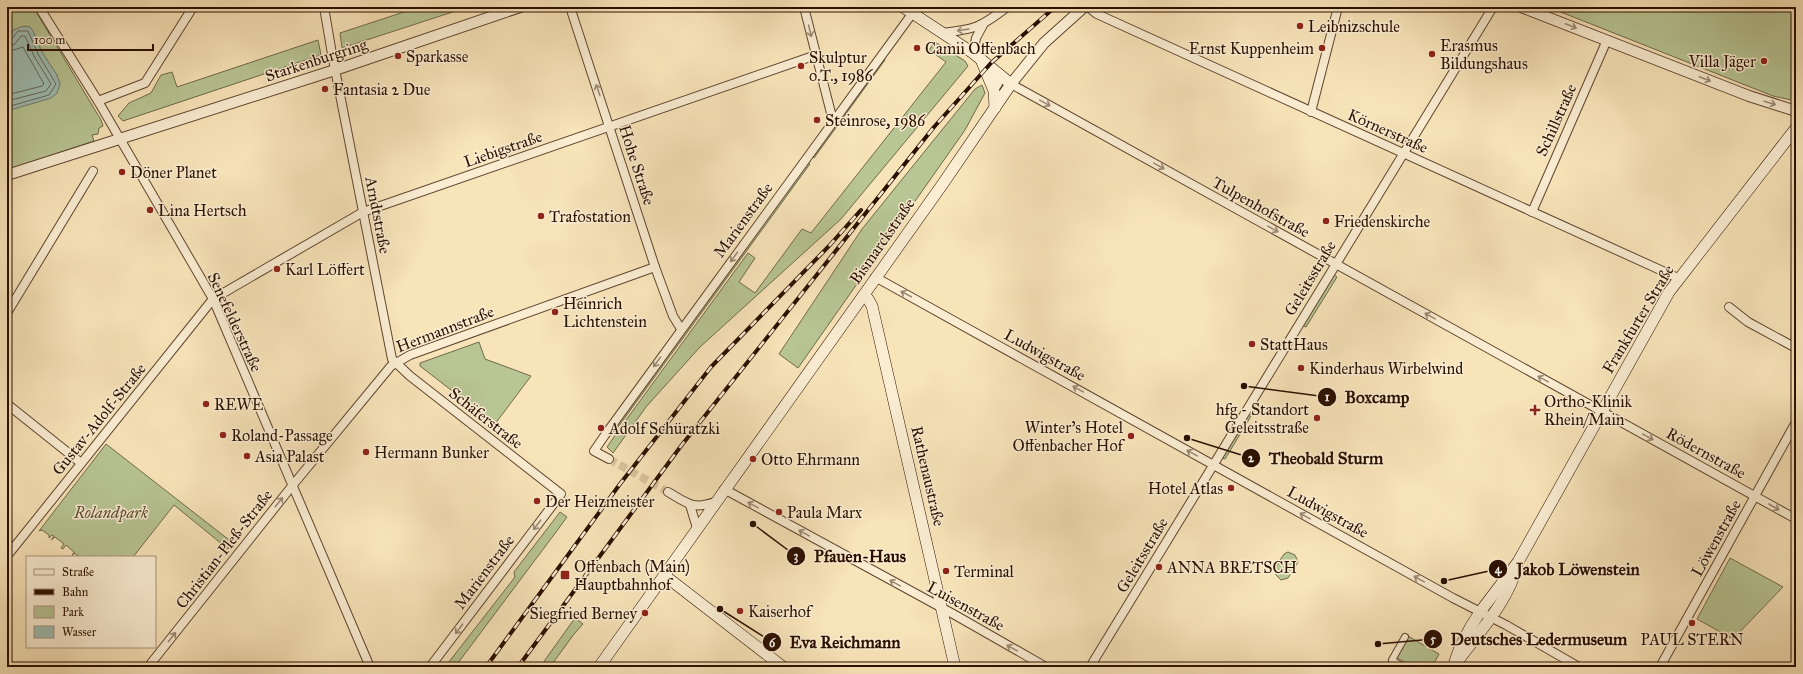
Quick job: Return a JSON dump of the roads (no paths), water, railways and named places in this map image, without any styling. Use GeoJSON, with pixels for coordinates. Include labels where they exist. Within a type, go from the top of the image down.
{"type":"FeatureCollection","features":[{"type":"Feature","properties":{"kind":"main road"},"geometry":{"type":"LineString","coordinates":[[911,9],[942,33],[976,56],[1011,84]]}},
{"type":"Feature","properties":{"kind":"main road"},"geometry":{"type":"LineString","coordinates":[[976,56],[994,91],[994,109]]}},
{"type":"Feature","properties":{"kind":"main road","name":"Bismarckstraße"},"geometry":{"type":"LineString","coordinates":[[599,667],[696,528],[876,278],[1011,84]]}},
{"type":"Feature","properties":{"kind":"main road","name":"Frankfurter Straße"},"geometry":{"type":"LineString","coordinates":[[1453,667],[1461,644],[1480,612],[1518,562],[1678,278],[1796,128]]}},
{"type":"Feature","properties":{"kind":"main road","name":"Rathenaustraße"},"geometry":{"type":"LineString","coordinates":[[863,296],[868,299],[872,306],[955,667]]}},
{"type":"Feature","properties":{"kind":"main road","name":"Frankfurter Straße"},"geometry":{"type":"LineString","coordinates":[[1453,667],[1490,617],[1514,579],[1518,562]]}},
{"type":"Feature","properties":{"kind":"main road"},"geometry":{"type":"LineString","coordinates":[[664,575],[783,667]]}},
{"type":"Feature","properties":{"kind":"street","name":"Senefelderstraße"},"geometry":{"type":"LineString","coordinates":[[39,7],[98,102],[213,299],[370,667]]}},
{"type":"Feature","properties":{"kind":"street"},"geometry":{"type":"LineString","coordinates":[[98,102],[145,83],[193,7]]}},
{"type":"Feature","properties":{"kind":"street","name":"Arndtstraße"},"geometry":{"type":"LineString","coordinates":[[324,7],[390,352],[395,363]]}},
{"type":"Feature","properties":{"kind":"street","name":"Starkenburgring"},"geometry":{"type":"LineString","coordinates":[[7,175],[335,70],[520,7]]}},
{"type":"Feature","properties":{"kind":"street","name":"Hohe Straße"},"geometry":{"type":"LineString","coordinates":[[570,7],[611,127],[656,267],[673,316],[681,329]]}},
{"type":"Feature","properties":{"kind":"street"},"geometry":{"type":"LineString","coordinates":[[804,7],[833,121]]}},
{"type":"Feature","properties":{"kind":"street"},"geometry":{"type":"LineString","coordinates":[[942,33],[972,29],[983,25],[1007,7]]}},
{"type":"Feature","properties":{"kind":"street","name":"Bismarckstraße"},"geometry":{"type":"LineString","coordinates":[[1011,84],[1051,36],[1084,7]]}},
{"type":"Feature","properties":{"kind":"street","name":"Körnerstraße"},"geometry":{"type":"LineString","coordinates":[[1088,7],[1097,14],[1678,278]]}},
{"type":"Feature","properties":{"kind":"street"},"geometry":{"type":"LineString","coordinates":[[1311,112],[1338,7]]}},
{"type":"Feature","properties":{"kind":"street","name":"Geleitsstraße"},"geometry":{"type":"LineString","coordinates":[[1090,667],[1335,264],[1494,7]]}},
{"type":"Feature","properties":{"kind":"street"},"geometry":{"type":"LineString","coordinates":[[1521,7],[1749,96],[1796,111]]}},
{"type":"Feature","properties":{"kind":"street","name":"Marienstraße"},"geometry":{"type":"LineString","coordinates":[[609,459],[594,451],[833,121],[911,9]]}},
{"type":"Feature","properties":{"kind":"street"},"geometry":{"type":"LineString","coordinates":[[976,56],[976,38],[983,25]]}},
{"type":"Feature","properties":{"kind":"street","name":"Schillstraße"},"geometry":{"type":"LineString","coordinates":[[1532,212],[1607,40]]}},
{"type":"Feature","properties":{"kind":"street","name":"Liebigstraße"},"geometry":{"type":"LineString","coordinates":[[213,299],[363,212],[816,55]]}},
{"type":"Feature","properties":{"kind":"street","name":"Tulpenhofstraße"},"geometry":{"type":"LineString","coordinates":[[1011,84],[1602,412]]}},
{"type":"Feature","properties":{"kind":"street"},"geometry":{"type":"LineString","coordinates":[[7,313],[93,172]]}},
{"type":"Feature","properties":{"kind":"street","name":"Hermannstraße"},"geometry":{"type":"LineString","coordinates":[[292,486],[386,370],[395,363],[410,355],[656,267]]}},
{"type":"Feature","properties":{"kind":"street","name":"Ludwigstraße"},"geometry":{"type":"LineString","coordinates":[[876,278],[1578,667]]}},
{"type":"Feature","properties":{"kind":"street","name":"Gustav-Adolf-Straße"},"geometry":{"type":"LineString","coordinates":[[7,556],[213,299]]}},
{"type":"Feature","properties":{"kind":"street"},"geometry":{"type":"LineString","coordinates":[[1729,307],[1748,322],[1796,348]]}},
{"type":"Feature","properties":{"kind":"street","name":"Schäferstraße"},"geometry":{"type":"LineString","coordinates":[[395,363],[561,494]]}},
{"type":"Feature","properties":{"kind":"street"},"geometry":{"type":"LineString","coordinates":[[7,404],[81,463]]}},
{"type":"Feature","properties":{"kind":"street","name":"Rödernstraße"},"geometry":{"type":"LineString","coordinates":[[1602,412],[1796,519]]}},
{"type":"Feature","properties":{"kind":"street","name":"Löwenstraße"},"geometry":{"type":"LineString","coordinates":[[1660,667],[1796,422]]}},
{"type":"Feature","properties":{"kind":"street","name":"Christian-Pleß-Straße"},"geometry":{"type":"LineString","coordinates":[[148,667],[292,486]]}},
{"type":"Feature","properties":{"kind":"street","name":"Luisenstraße"},"geometry":{"type":"LineString","coordinates":[[724,489],[942,608],[1046,667]]}},
{"type":"Feature","properties":{"kind":"street"},"geometry":{"type":"LineString","coordinates":[[668,492],[690,505],[701,506],[715,502]]}},
{"type":"Feature","properties":{"kind":"street","name":"Marienstraße"},"geometry":{"type":"LineString","coordinates":[[430,667],[561,494]]}},
{"type":"Feature","properties":{"kind":"street"},"geometry":{"type":"LineString","coordinates":[[690,505],[696,528]]}},
{"type":"Feature","properties":{"kind":"street"},"geometry":{"type":"LineString","coordinates":[[1513,576],[1513,579],[1494,609],[1491,611],[1513,576]]}},
{"type":"Feature","properties":{"kind":"street"},"geometry":{"type":"LineString","coordinates":[[1388,667],[1405,637]]}},
{"type":"Feature","properties":{"kind":"street"},"geometry":{"type":"LineString","coordinates":[[1392,660],[1403,667]]}},
{"type":"Feature","properties":{"kind":"water"},"geometry":{"type":"Polygon","coordinates":[[[24,26],[30,27],[33,31],[42,52],[57,75],[60,84],[57,93],[51,98],[7,111],[7,43],[13,30],[24,26]]]}},
{"type":"Feature","properties":{"kind":"tunnel"},"geometry":{"type":"LineString","coordinates":[[609,459],[668,492]]}},
{"type":"Feature","properties":{"kind":"railway"},"geometry":{"type":"LineString","coordinates":[[518,667],[681,446],[934,127],[991,63],[1055,7]]}},
{"type":"Feature","properties":{"kind":"railway"},"geometry":{"type":"LineString","coordinates":[[486,667],[620,484],[711,367],[829,246],[861,210]]}},
{"type":"Feature","properties":{"kind":"place","name":"Leibnizschule"},"geometry":{"type":"Point","coordinates":[1300,26]}},
{"type":"Feature","properties":{"kind":"place","name":"Camii Offenbach"},"geometry":{"type":"Point","coordinates":[917,48]}},
{"type":"Feature","properties":{"kind":"place","name":"Ernst Kuppenheim"},"geometry":{"type":"Point","coordinates":[1322,48]}},
{"type":"Feature","properties":{"kind":"place","name":"Erasmus Bildungshaus"},"geometry":{"type":"Point","coordinates":[1432,54]}},
{"type":"Feature","properties":{"kind":"place","name":"Sparkasse"},"geometry":{"type":"Point","coordinates":[398,56]}},
{"type":"Feature","properties":{"kind":"place","name":"Villa Jäger"},"geometry":{"type":"Point","coordinates":[1764,61]}},
{"type":"Feature","properties":{"kind":"place","name":"Skulptur o.T., 1986"},"geometry":{"type":"Point","coordinates":[801,66]}},
{"type":"Feature","properties":{"kind":"place","name":"Fantasia 2 Due"},"geometry":{"type":"Point","coordinates":[325,89]}},
{"type":"Feature","properties":{"kind":"place","name":"Steinrose, 1986"},"geometry":{"type":"Point","coordinates":[817,120]}},
{"type":"Feature","properties":{"kind":"place","name":"Döner Planet"},"geometry":{"type":"Point","coordinates":[122,172]}},
{"type":"Feature","properties":{"kind":"place","name":"Lina Hertsch"},"geometry":{"type":"Point","coordinates":[150,210]}},
{"type":"Feature","properties":{"kind":"place","name":"Trafostation"},"geometry":{"type":"Point","coordinates":[541,216]}},
{"type":"Feature","properties":{"kind":"place","name":"Friedenskirche"},"geometry":{"type":"Point","coordinates":[1326,221]}},
{"type":"Feature","properties":{"kind":"place","name":"Karl Löffert"},"geometry":{"type":"Point","coordinates":[277,269]}},
{"type":"Feature","properties":{"kind":"place","name":"Heinrich Lichtenstein"},"geometry":{"type":"Point","coordinates":[555,312]}},
{"type":"Feature","properties":{"kind":"place","name":"StattHaus"},"geometry":{"type":"Point","coordinates":[1252,344]}},
{"type":"Feature","properties":{"kind":"place","name":"Kinderhaus Wirbelwind"},"geometry":{"type":"Point","coordinates":[1301,368]}},
{"type":"Feature","properties":{"kind":"place","name":"Boxcamp"},"geometry":{"type":"Point","coordinates":[1244,386]}},
{"type":"Feature","properties":{"kind":"place","name":"REWE"},"geometry":{"type":"Point","coordinates":[206,404]}},
{"type":"Feature","properties":{"kind":"place","name":"Ortho-Klinik Rhein/Main"},"geometry":{"type":"Point","coordinates":[1535,410]}},
{"type":"Feature","properties":{"kind":"place","name":"hfg - Standort Geleitsstraße"},"geometry":{"type":"Point","coordinates":[1317,418]}},
{"type":"Feature","properties":{"kind":"place","name":"Adolf Schüratzki"},"geometry":{"type":"Point","coordinates":[601,428]}},
{"type":"Feature","properties":{"kind":"place","name":"Roland-Passage"},"geometry":{"type":"Point","coordinates":[223,435]}},
{"type":"Feature","properties":{"kind":"place","name":"Winter's Hotel Offenbacher Hof"},"geometry":{"type":"Point","coordinates":[1131,436]}},
{"type":"Feature","properties":{"kind":"place","name":"Theobald Sturm"},"geometry":{"type":"Point","coordinates":[1187,438]}},
{"type":"Feature","properties":{"kind":"place","name":"Hermann Bunker"},"geometry":{"type":"Point","coordinates":[366,452]}},
{"type":"Feature","properties":{"kind":"place","name":"Asia Palast"},"geometry":{"type":"Point","coordinates":[247,456]}},
{"type":"Feature","properties":{"kind":"place","name":"Otto Ehrmann"},"geometry":{"type":"Point","coordinates":[753,459]}},
{"type":"Feature","properties":{"kind":"place","name":"Hotel Atlas"},"geometry":{"type":"Point","coordinates":[1231,488]}},
{"type":"Feature","properties":{"kind":"place","name":"Der Heizmeister"},"geometry":{"type":"Point","coordinates":[537,501]}},
{"type":"Feature","properties":{"kind":"place","name":"Paula Marx"},"geometry":{"type":"Point","coordinates":[779,512]}},
{"type":"Feature","properties":{"kind":"place","name":"Pfauen-Haus"},"geometry":{"type":"Point","coordinates":[753,524]}},
{"type":"Feature","properties":{"kind":"place","name":"ANNA BRETSCH"},"geometry":{"type":"Point","coordinates":[1159,567]}},
{"type":"Feature","properties":{"kind":"place","name":"Terminal"},"geometry":{"type":"Point","coordinates":[946,571]}},
{"type":"Feature","properties":{"kind":"place","name":"Offenbach (Main) Hauptbahnhof"},"geometry":{"type":"Point","coordinates":[565,575]}},
{"type":"Feature","properties":{"kind":"place","name":"Jakob Löwenstein"},"geometry":{"type":"Point","coordinates":[1444,581]}},
{"type":"Feature","properties":{"kind":"place","name":"Eva Reichmann"},"geometry":{"type":"Point","coordinates":[720,609]}},
{"type":"Feature","properties":{"kind":"place","name":"Kaiserhof"},"geometry":{"type":"Point","coordinates":[740,611]}},
{"type":"Feature","properties":{"kind":"place","name":"Siegfried Berney"},"geometry":{"type":"Point","coordinates":[645,613]}},
{"type":"Feature","properties":{"kind":"place","name":"PAUL STERN"},"geometry":{"type":"Point","coordinates":[1692,623]}},
{"type":"Feature","properties":{"kind":"place","name":"Deutsches Ledermuseum"},"geometry":{"type":"Point","coordinates":[1378,644]}},
{"type":"Feature","properties":{"kind":"park label","name":"Rolandpark"},"geometry":{"type":"Point","coordinates":[111,512]}}]}
